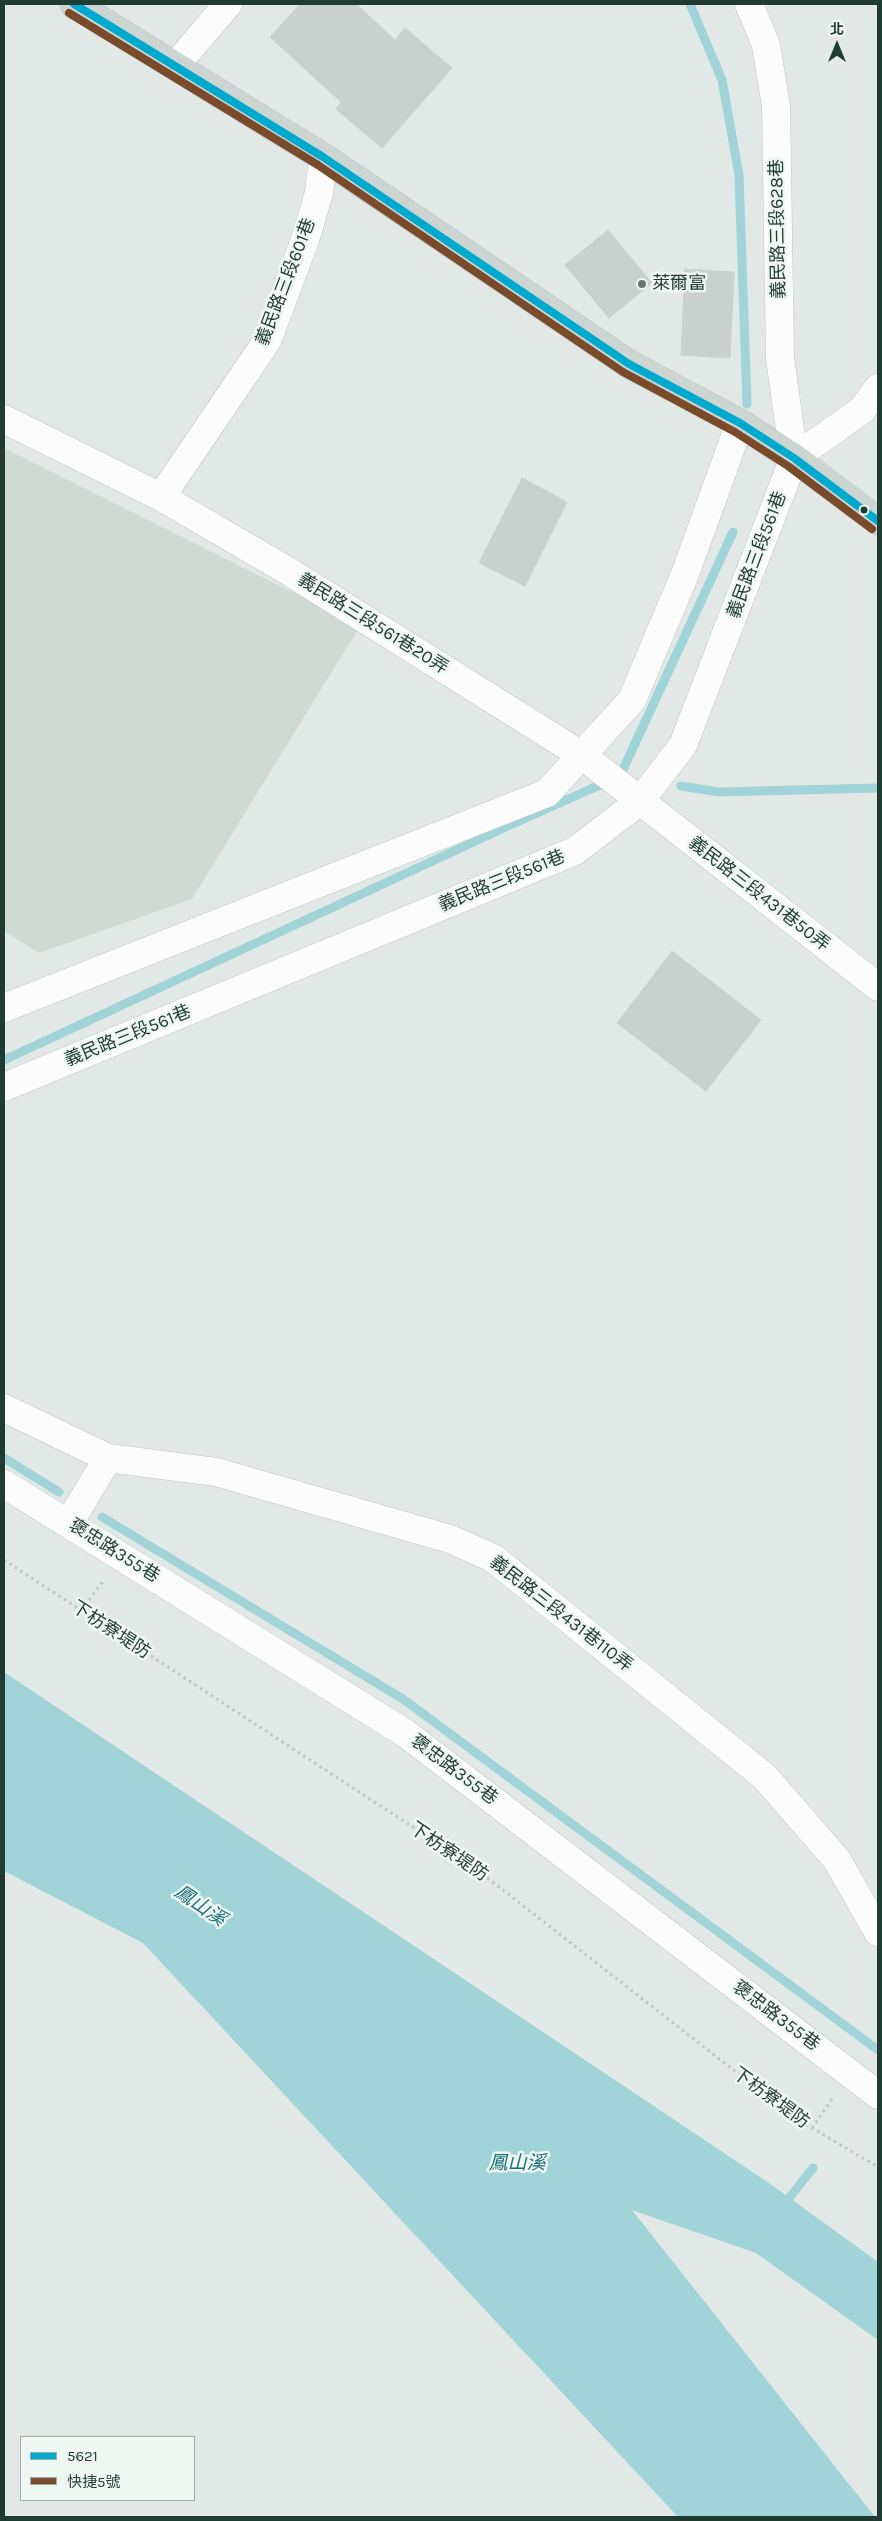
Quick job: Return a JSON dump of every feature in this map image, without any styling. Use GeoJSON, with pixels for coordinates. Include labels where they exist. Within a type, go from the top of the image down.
{"type":"FeatureCollection","features":[{"type":"Feature","properties":{"kind":"main road"},"geometry":{"type":"LineString","coordinates":[[74,4],[323,157],[630,364],[740,423],[794,458],[878,520]]}},
{"type":"Feature","properties":{"kind":"lane"},"geometry":{"type":"LineString","coordinates":[[176,65],[228,4]]}},
{"type":"Feature","properties":{"kind":"lane","name":"義民路三段628巷"},"geometry":{"type":"LineString","coordinates":[[749,4],[766,45],[776,106],[780,358],[794,458]]}},
{"type":"Feature","properties":{"kind":"lane","name":"義民路三段601巷"},"geometry":{"type":"LineString","coordinates":[[161,498],[267,341],[305,240],[319,193],[323,157]]}},
{"type":"Feature","properties":{"kind":"lane"},"geometry":{"type":"LineString","coordinates":[[794,458],[862,410],[878,388]]}},
{"type":"Feature","properties":{"kind":"lane","name":"義民路三段561巷20弄"},"geometry":{"type":"LineString","coordinates":[[4,419],[161,498],[288,571],[583,756],[640,801]]}},
{"type":"Feature","properties":{"kind":"lane"},"geometry":{"type":"LineString","coordinates":[[4,1008],[547,793],[583,756],[632,700],[686,574],[740,423]]}},
{"type":"Feature","properties":{"kind":"lane","name":"義民路三段561巷"},"geometry":{"type":"LineString","coordinates":[[4,1087],[575,851],[640,801],[683,744],[794,458]]}},
{"type":"Feature","properties":{"kind":"lane","name":"義民路三段431巷50弄"},"geometry":{"type":"LineString","coordinates":[[640,801],[878,987]]}},
{"type":"Feature","properties":{"kind":"lane","name":"義民路三段431巷110弄"},"geometry":{"type":"LineString","coordinates":[[4,1408],[108,1458],[216,1472],[450,1540],[493,1558],[765,1777],[836,1860],[878,1932]]}},
{"type":"Feature","properties":{"kind":"lane"},"geometry":{"type":"LineString","coordinates":[[69,1523],[108,1458]]}},
{"type":"Feature","properties":{"kind":"lane","name":"褒忠路355巷"},"geometry":{"type":"LineString","coordinates":[[4,1484],[123,1556],[405,1733],[877,2093]]}},
{"type":"Feature","properties":{"kind":"path"},"geometry":{"type":"LineString","coordinates":[[81,1610],[123,1556]]}},
{"type":"Feature","properties":{"kind":"path","name":"下枋寮堤防"},"geometry":{"type":"LineString","coordinates":[[4,1560],[471,1865],[795,2118],[878,2167]]}},
{"type":"Feature","properties":{"kind":"path"},"geometry":{"type":"LineString","coordinates":[[812,2128],[852,2074]]}},
{"type":"Feature","properties":{"kind":"shaded area"},"geometry":{"type":"Polygon","coordinates":[[[4,448],[360,626],[192,899],[39,953],[4,931],[4,448]]]}},
{"type":"Feature","properties":{"kind":"water","name":"鳳山溪"},"geometry":{"type":"Polygon","coordinates":[[[4,1672],[769,2183],[878,2262],[878,2340],[756,2253],[632,2210],[875,2517],[678,2517],[143,1943],[4,1871],[4,1672]]]}},
{"type":"Feature","properties":{"kind":"building"},"geometry":{"type":"Polygon","coordinates":[[[300,4],[356,4],[395,40],[405,28],[452,68],[382,148],[336,109],[341,102],[270,37],[300,4]]]}},
{"type":"Feature","properties":{"kind":"building"},"geometry":{"type":"Polygon","coordinates":[[[608,230],[652,283],[609,318],[565,265],[608,230]]]}},
{"type":"Feature","properties":{"kind":"building"},"geometry":{"type":"Polygon","coordinates":[[[685,269],[734,272],[730,358],[681,355],[685,269]]]}},
{"type":"Feature","properties":{"kind":"building"},"geometry":{"type":"Polygon","coordinates":[[[522,478],[567,502],[525,586],[479,563],[522,478]]]}},
{"type":"Feature","properties":{"kind":"building"},"geometry":{"type":"Polygon","coordinates":[[[672,951],[761,1020],[706,1091],[617,1023],[672,951]]]}},
{"type":"Feature","properties":{"kind":"waterway"},"geometry":{"type":"LineString","coordinates":[[690,4],[722,80],[739,175],[747,404]]}},
{"type":"Feature","properties":{"kind":"waterway"},"geometry":{"type":"LineString","coordinates":[[4,1060],[620,776],[733,532]]}},
{"type":"Feature","properties":{"kind":"waterway"},"geometry":{"type":"LineString","coordinates":[[681,786],[719,792],[878,788]]}},
{"type":"Feature","properties":{"kind":"waterway"},"geometry":{"type":"LineString","coordinates":[[4,1458],[59,1492]]}},
{"type":"Feature","properties":{"kind":"waterway"},"geometry":{"type":"LineString","coordinates":[[102,1517],[403,1699],[878,2050]]}},
{"type":"Feature","properties":{"kind":"waterway"},"geometry":{"type":"LineString","coordinates":[[782,2207],[813,2168]]}},
{"type":"Feature","properties":{"kind":"transit line","name":"5621"},"geometry":{"type":"LineString","coordinates":[[74,4],[323,157],[629,364],[740,423],[794,458],[878,521]]}},
{"type":"Feature","properties":{"kind":"transit line","name":"快捷5號"},"geometry":{"type":"LineString","coordinates":[[69,13],[318,165],[623,372],[735,432],[788,466],[872,529]]}},
{"type":"Feature","properties":{"kind":"place","name":"萊爾富"},"geometry":{"type":"Point","coordinates":[642,284]}}]}
